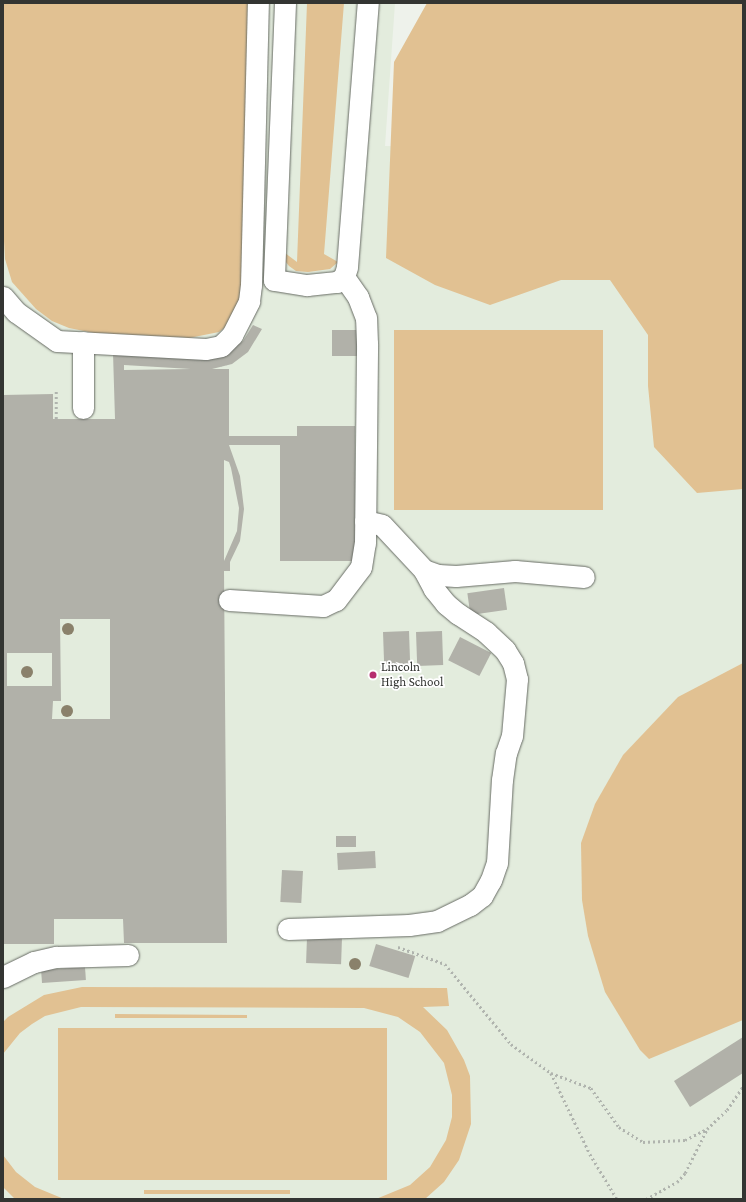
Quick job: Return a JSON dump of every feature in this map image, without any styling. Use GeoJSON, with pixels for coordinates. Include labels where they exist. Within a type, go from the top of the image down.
{"type":"FeatureCollection","features":[{"type":"Feature","properties":{"kind":"street"},"geometry":{"type":"LineString","coordinates":[[3,297],[16,312],[57,341],[206,350],[220,346],[232,335],[249,301],[251,285],[258,3]]}},
{"type":"Feature","properties":{"kind":"street"},"geometry":{"type":"LineString","coordinates":[[285,3],[274,280],[323,284],[337,282],[344,276],[348,261],[368,3]]}},
{"type":"Feature","properties":{"kind":"street"},"geometry":{"type":"LineString","coordinates":[[229,600],[322,606],[336,600],[361,568],[365,521],[366,318],[358,297],[344,276]]}},
{"type":"Feature","properties":{"kind":"street"},"geometry":{"type":"LineString","coordinates":[[83,342],[83,408]]}},
{"type":"Feature","properties":{"kind":"street"},"geometry":{"type":"LineString","coordinates":[[288,929],[409,925],[437,920],[470,905],[482,896],[491,880],[497,863],[502,780],[506,753],[512,736],[517,679],[513,663],[505,650],[486,632],[458,614],[446,604],[434,589],[424,570],[382,525],[365,521]]}},
{"type":"Feature","properties":{"kind":"street"},"geometry":{"type":"LineString","coordinates":[[424,570],[456,576],[515,570],[584,577]]}},
{"type":"Feature","properties":{"kind":"street"},"geometry":{"type":"LineString","coordinates":[[3,977],[34,962],[56,957],[128,956]]}},
{"type":"Feature","properties":{"kind":"path"},"geometry":{"type":"LineString","coordinates":[[56,389],[56,419]]}},
{"type":"Feature","properties":{"kind":"path"},"geometry":{"type":"LineString","coordinates":[[393,945],[445,964],[510,1044],[551,1073],[591,1088],[619,1127],[643,1142],[685,1140],[707,1129],[727,1110],[743,1086]]}},
{"type":"Feature","properties":{"kind":"path"},"geometry":{"type":"LineString","coordinates":[[551,1073],[590,1154],[617,1199]]}},
{"type":"Feature","properties":{"kind":"path"},"geometry":{"type":"LineString","coordinates":[[646,1199],[677,1182],[685,1173],[707,1129]]}},
{"type":"Feature","properties":{"kind":"shaded area","name":"Lincoln High School"},"geometry":{"type":"Polygon","coordinates":[[[3,3],[395,3],[385,146],[743,152],[743,1199],[3,1199],[3,3]]]}},
{"type":"Feature","properties":{"kind":"shaded area"},"geometry":{"type":"Polygon","coordinates":[[[3,3],[252,3],[247,283],[229,324],[219,332],[189,338],[94,333],[69,328],[52,321],[36,309],[12,282],[5,259],[3,222],[3,3]]]}},
{"type":"Feature","properties":{"kind":"shaded area"},"geometry":{"type":"Polygon","coordinates":[[[307,3],[344,3],[324,254],[338,262],[330,269],[308,272],[296,271],[289,266],[281,256],[281,250],[297,262],[307,3]]]}},
{"type":"Feature","properties":{"kind":"shaded area"},"geometry":{"type":"Polygon","coordinates":[[[427,3],[743,3],[743,489],[697,493],[654,447],[648,386],[648,335],[610,280],[561,280],[490,305],[435,285],[386,258],[394,62],[427,3]]]}},
{"type":"Feature","properties":{"kind":"shaded area"},"geometry":{"type":"Polygon","coordinates":[[[394,330],[603,330],[603,510],[394,510],[394,330]]]}},
{"type":"Feature","properties":{"kind":"shaded area"},"geometry":{"type":"Polygon","coordinates":[[[743,663],[743,1020],[649,1059],[640,1050],[605,992],[588,936],[582,900],[581,843],[595,804],[623,755],[678,697],[743,663]]]}},
{"type":"Feature","properties":{"kind":"shaded area"},"geometry":{"type":"Polygon","coordinates":[[[82,987],[447,988],[449,1006],[423,1007],[447,1030],[464,1060],[470,1076],[471,1124],[459,1160],[444,1182],[425,1199],[376,1199],[410,1185],[430,1167],[446,1140],[452,1117],[452,1095],[444,1063],[420,1032],[398,1017],[364,1008],[81,1007],[45,1016],[20,1033],[3,1054],[3,1022],[8,1017],[44,995],[82,987]]]}},
{"type":"Feature","properties":{"kind":"shaded area"},"geometry":{"type":"Polygon","coordinates":[[[115,1014],[247,1015],[247,1018],[115,1018],[115,1014]]]}},
{"type":"Feature","properties":{"kind":"shaded area"},"geometry":{"type":"Polygon","coordinates":[[[58,1028],[387,1028],[387,1180],[58,1180],[58,1028]]]}},
{"type":"Feature","properties":{"kind":"shaded area"},"geometry":{"type":"Polygon","coordinates":[[[3,1155],[16,1172],[35,1187],[64,1199],[15,1199],[3,1187],[3,1155]]]}},
{"type":"Feature","properties":{"kind":"shaded area"},"geometry":{"type":"Polygon","coordinates":[[[144,1190],[290,1190],[290,1194],[144,1194],[144,1190]]]}},
{"type":"Feature","properties":{"kind":"building"},"geometry":{"type":"Polygon","coordinates":[[[253,325],[262,329],[248,352],[232,364],[212,369],[229,369],[229,436],[297,436],[297,426],[355,426],[355,561],[280,561],[280,445],[229,445],[240,476],[244,509],[240,541],[230,562],[230,571],[224,571],[227,943],[124,943],[123,919],[54,919],[54,944],[3,944],[3,395],[53,394],[53,419],[115,419],[113,353],[225,354],[243,341],[253,325]],[[124,365],[124,370],[191,369],[124,365]],[[224,460],[224,561],[237,531],[239,508],[231,468],[229,462],[224,460]],[[60,619],[61,701],[53,701],[52,719],[110,719],[110,619],[60,619]],[[7,653],[7,686],[52,686],[52,653],[7,653]]]}},
{"type":"Feature","properties":{"kind":"building"},"geometry":{"type":"Polygon","coordinates":[[[332,330],[357,330],[357,356],[332,356],[332,330]]]}},
{"type":"Feature","properties":{"kind":"building"},"geometry":{"type":"Polygon","coordinates":[[[504,588],[507,610],[470,615],[467,593],[504,588]]]}},
{"type":"Feature","properties":{"kind":"building"},"geometry":{"type":"Polygon","coordinates":[[[409,631],[410,664],[384,665],[383,632],[409,631]]]}},
{"type":"Feature","properties":{"kind":"building"},"geometry":{"type":"Polygon","coordinates":[[[442,631],[443,665],[417,666],[416,632],[442,631]]]}},
{"type":"Feature","properties":{"kind":"building"},"geometry":{"type":"Polygon","coordinates":[[[460,637],[491,653],[479,676],[448,660],[460,637]]]}},
{"type":"Feature","properties":{"kind":"building"},"geometry":{"type":"Polygon","coordinates":[[[336,836],[356,836],[356,847],[336,847],[336,836]]]}},
{"type":"Feature","properties":{"kind":"building"},"geometry":{"type":"Polygon","coordinates":[[[375,851],[376,868],[338,870],[337,853],[375,851]]]}},
{"type":"Feature","properties":{"kind":"building"},"geometry":{"type":"Polygon","coordinates":[[[282,870],[303,871],[301,903],[280,902],[282,870]]]}},
{"type":"Feature","properties":{"kind":"building"},"geometry":{"type":"Polygon","coordinates":[[[307,937],[342,938],[341,964],[306,963],[307,937]]]}},
{"type":"Feature","properties":{"kind":"building"},"geometry":{"type":"Polygon","coordinates":[[[376,944],[415,956],[408,978],[369,966],[376,944]]]}},
{"type":"Feature","properties":{"kind":"building"},"geometry":{"type":"Polygon","coordinates":[[[85,967],[86,980],[42,983],[41,970],[85,967]]]}},
{"type":"Feature","properties":{"kind":"building"},"geometry":{"type":"Polygon","coordinates":[[[743,1037],[743,1073],[690,1107],[674,1081],[743,1037]]]}},
{"type":"Feature","properties":{"kind":"place","name":"Lincoln High School"},"geometry":{"type":"Point","coordinates":[373,675]}}]}
